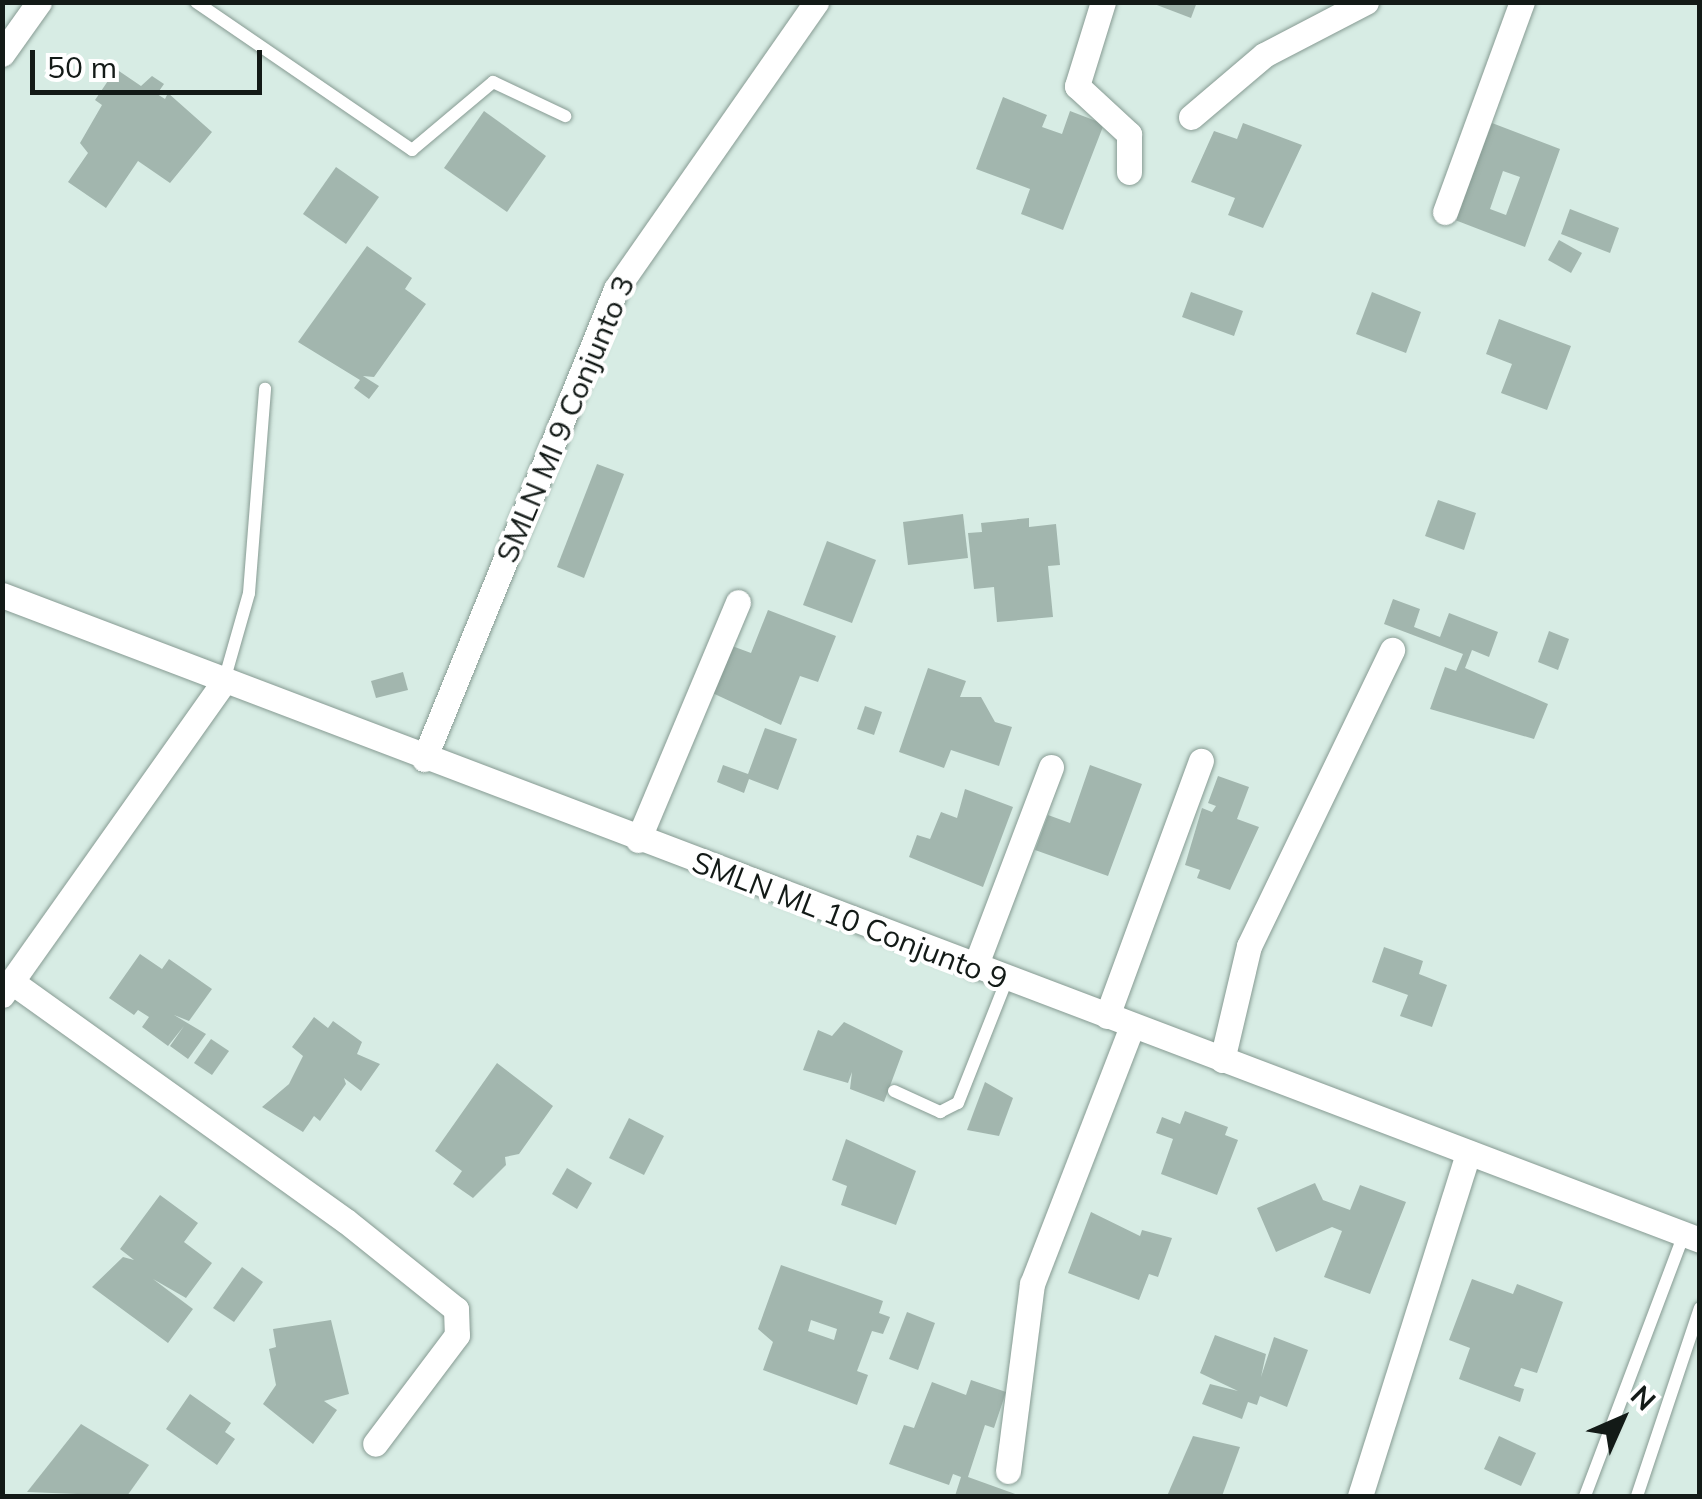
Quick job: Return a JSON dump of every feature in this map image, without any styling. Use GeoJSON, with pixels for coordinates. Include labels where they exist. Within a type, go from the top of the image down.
{"type":"FeatureCollection","features":[{"type":"Feature","properties":{"kind":"street"},"geometry":{"type":"LineString","coordinates":[[2,54],[40,2]]}},
{"type":"Feature","properties":{"kind":"street","name":"SMLN MI 9 Conjunto 3"},"geometry":{"type":"LineString","coordinates":[[424,759],[616,289],[816,2]]}},
{"type":"Feature","properties":{"kind":"street"},"geometry":{"type":"LineString","coordinates":[[1103,2],[1077,86],[1130,134],[1128,172]]}},
{"type":"Feature","properties":{"kind":"street"},"geometry":{"type":"LineString","coordinates":[[1191,117],[1264,56],[1366,2]]}},
{"type":"Feature","properties":{"kind":"street"},"geometry":{"type":"LineString","coordinates":[[1445,212],[1522,2]]}},
{"type":"Feature","properties":{"kind":"street","name":"SMLN ML 10 Conjunto 9"},"geometry":{"type":"LineString","coordinates":[[2,595],[424,759],[1692,1237]]}},
{"type":"Feature","properties":{"kind":"street"},"geometry":{"type":"LineString","coordinates":[[638,840],[738,602]]}},
{"type":"Feature","properties":{"kind":"street"},"geometry":{"type":"LineString","coordinates":[[1222,1060],[1249,946],[1392,650]]}},
{"type":"Feature","properties":{"kind":"street"},"geometry":{"type":"LineString","coordinates":[[224,681],[7,988],[346,1221],[456,1309],[457,1334],[376,1444]]}},
{"type":"Feature","properties":{"kind":"street"},"geometry":{"type":"LineString","coordinates":[[1107,1016],[1201,760]]}},
{"type":"Feature","properties":{"kind":"street"},"geometry":{"type":"LineString","coordinates":[[975,967],[1051,767]]}},
{"type":"Feature","properties":{"kind":"street"},"geometry":{"type":"LineString","coordinates":[[1008,1471],[1032,1284],[1132,1026]]}},
{"type":"Feature","properties":{"kind":"street"},"geometry":{"type":"LineString","coordinates":[[1360,1496],[1468,1152]]}},
{"type":"Feature","properties":{"kind":"lane"},"geometry":{"type":"LineString","coordinates":[[196,2],[412,150],[493,82],[564,116]]}},
{"type":"Feature","properties":{"kind":"lane"},"geometry":{"type":"LineString","coordinates":[[224,681],[249,594],[265,389]]}},
{"type":"Feature","properties":{"kind":"lane"},"geometry":{"type":"LineString","coordinates":[[894,1091],[940,1112],[958,1104],[1007,978]]}},
{"type":"Feature","properties":{"kind":"lane"},"geometry":{"type":"LineString","coordinates":[[1585,1496],[1692,1237]]}},
{"type":"Feature","properties":{"kind":"lane"},"geometry":{"type":"LineString","coordinates":[[1637,1496],[1700,1308]]}},
{"type":"Feature","properties":{"kind":"building"},"geometry":{"type":"Polygon","coordinates":[[[1149,2],[1197,2],[1191,18],[1149,2]]]}},
{"type":"Feature","properties":{"kind":"building"},"geometry":{"type":"Polygon","coordinates":[[[116,69],[141,86],[152,76],[164,84],[157,94],[165,99],[168,93],[212,132],[170,183],[138,161],[106,208],[68,182],[88,153],[80,143],[102,105],[95,100],[116,69]]]}},
{"type":"Feature","properties":{"kind":"building"},"geometry":{"type":"Polygon","coordinates":[[[1003,97],[1047,115],[1042,127],[1062,134],[1070,111],[1104,124],[1063,230],[1021,214],[1030,189],[976,169],[1003,97]]]}},
{"type":"Feature","properties":{"kind":"building"},"geometry":{"type":"Polygon","coordinates":[[[484,111],[546,156],[507,212],[444,168],[484,111]]]}},
{"type":"Feature","properties":{"kind":"building"},"geometry":{"type":"Polygon","coordinates":[[[1243,123],[1302,145],[1263,228],[1228,215],[1235,198],[1191,182],[1214,131],[1237,139],[1243,123]]]}},
{"type":"Feature","properties":{"kind":"building"},"geometry":{"type":"Polygon","coordinates":[[[1492,123],[1560,149],[1525,247],[1455,220],[1492,123]],[[1503,171],[1490,209],[1506,215],[1520,177],[1503,171]]]}},
{"type":"Feature","properties":{"kind":"building"},"geometry":{"type":"Polygon","coordinates":[[[336,167],[379,197],[346,244],[303,214],[336,167]]]}},
{"type":"Feature","properties":{"kind":"building"},"geometry":{"type":"Polygon","coordinates":[[[1570,209],[1619,228],[1610,253],[1561,234],[1570,209]]]}},
{"type":"Feature","properties":{"kind":"building"},"geometry":{"type":"Polygon","coordinates":[[[1559,240],[1582,253],[1571,273],[1548,260],[1559,240]]]}},
{"type":"Feature","properties":{"kind":"building"},"geometry":{"type":"Polygon","coordinates":[[[367,246],[412,278],[405,289],[426,304],[374,377],[363,376],[379,386],[369,399],[354,388],[360,380],[298,342],[367,246]]]}},
{"type":"Feature","properties":{"kind":"building"},"geometry":{"type":"Polygon","coordinates":[[[1191,292],[1243,311],[1234,336],[1182,317],[1191,292]]]}},
{"type":"Feature","properties":{"kind":"building"},"geometry":{"type":"Polygon","coordinates":[[[1372,292],[1421,312],[1406,353],[1356,334],[1372,292]]]}},
{"type":"Feature","properties":{"kind":"building"},"geometry":{"type":"Polygon","coordinates":[[[1499,319],[1571,346],[1547,410],[1501,393],[1512,364],[1486,354],[1499,319]]]}},
{"type":"Feature","properties":{"kind":"building"},"geometry":{"type":"Polygon","coordinates":[[[597,464],[624,474],[584,578],[557,567],[597,464]]]}},
{"type":"Feature","properties":{"kind":"building"},"geometry":{"type":"Polygon","coordinates":[[[1438,500],[1476,513],[1464,550],[1425,536],[1438,500]]]}},
{"type":"Feature","properties":{"kind":"building"},"geometry":{"type":"Polygon","coordinates":[[[963,514],[968,558],[908,565],[903,522],[963,514]]]}},
{"type":"Feature","properties":{"kind":"building"},"geometry":{"type":"Polygon","coordinates":[[[1029,518],[1029,527],[1056,524],[1060,565],[1048,566],[1053,617],[997,622],[994,587],[974,589],[968,533],[982,532],[981,523],[1029,518]]]}},
{"type":"Feature","properties":{"kind":"building"},"geometry":{"type":"Polygon","coordinates":[[[827,541],[876,560],[852,623],[803,605],[827,541]]]}},
{"type":"Feature","properties":{"kind":"building"},"geometry":{"type":"Polygon","coordinates":[[[1393,599],[1420,609],[1414,627],[1440,637],[1449,613],[1498,632],[1489,657],[1472,650],[1465,668],[1548,704],[1534,739],[1430,709],[1445,667],[1456,671],[1463,654],[1384,624],[1393,599]]]}},
{"type":"Feature","properties":{"kind":"building"},"geometry":{"type":"Polygon","coordinates":[[[768,610],[836,636],[818,682],[800,676],[781,725],[706,690],[724,643],[751,653],[768,610]]]}},
{"type":"Feature","properties":{"kind":"building"},"geometry":{"type":"Polygon","coordinates":[[[1549,631],[1569,639],[1558,670],[1538,662],[1549,631]]]}},
{"type":"Feature","properties":{"kind":"building"},"geometry":{"type":"Polygon","coordinates":[[[928,668],[966,681],[960,697],[981,697],[995,722],[1012,727],[999,766],[951,750],[944,768],[899,752],[928,668]]]}},
{"type":"Feature","properties":{"kind":"building"},"geometry":{"type":"Polygon","coordinates":[[[403,672],[408,690],[376,698],[371,681],[403,672]]]}},
{"type":"Feature","properties":{"kind":"building"},"geometry":{"type":"Polygon","coordinates":[[[865,706],[882,712],[874,735],[857,729],[865,706]]]}},
{"type":"Feature","properties":{"kind":"building"},"geometry":{"type":"Polygon","coordinates":[[[765,728],[797,739],[778,790],[749,779],[744,793],[717,782],[723,765],[748,774],[765,728]]]}},
{"type":"Feature","properties":{"kind":"building"},"geometry":{"type":"Polygon","coordinates":[[[1090,765],[1142,784],[1108,876],[1035,850],[1048,815],[1070,823],[1090,765]]]}},
{"type":"Feature","properties":{"kind":"building"},"geometry":{"type":"Polygon","coordinates":[[[1218,776],[1249,787],[1237,819],[1259,827],[1230,890],[1197,878],[1200,870],[1185,865],[1202,808],[1212,812],[1216,806],[1208,803],[1218,776]]]}},
{"type":"Feature","properties":{"kind":"building"},"geometry":{"type":"Polygon","coordinates":[[[965,789],[1013,807],[983,887],[909,857],[917,835],[930,839],[941,812],[957,818],[965,789]]]}},
{"type":"Feature","properties":{"kind":"building"},"geometry":{"type":"Polygon","coordinates":[[[1384,947],[1423,961],[1419,974],[1447,985],[1432,1027],[1400,1016],[1408,995],[1372,982],[1384,947]]]}},
{"type":"Feature","properties":{"kind":"building"},"geometry":{"type":"Polygon","coordinates":[[[140,954],[162,969],[169,959],[212,989],[189,1021],[174,1015],[206,1034],[188,1059],[170,1046],[184,1026],[168,1046],[142,1027],[149,1017],[138,1010],[134,1015],[109,998],[140,954]]]}},
{"type":"Feature","properties":{"kind":"building"},"geometry":{"type":"Polygon","coordinates":[[[314,1017],[328,1028],[333,1021],[362,1042],[357,1054],[380,1064],[361,1091],[344,1078],[346,1084],[320,1121],[314,1116],[303,1132],[262,1107],[289,1084],[303,1056],[292,1047],[314,1017]]]}},
{"type":"Feature","properties":{"kind":"building"},"geometry":{"type":"Polygon","coordinates":[[[844,1022],[903,1051],[884,1102],[850,1089],[852,1072],[848,1083],[803,1070],[818,1030],[832,1036],[844,1022]]]}},
{"type":"Feature","properties":{"kind":"building"},"geometry":{"type":"Polygon","coordinates":[[[211,1039],[229,1051],[212,1075],[194,1063],[211,1039]]]}},
{"type":"Feature","properties":{"kind":"building"},"geometry":{"type":"Polygon","coordinates":[[[497,1063],[553,1106],[519,1154],[505,1157],[506,1165],[473,1198],[453,1184],[462,1171],[435,1151],[497,1063]]]}},
{"type":"Feature","properties":{"kind":"building"},"geometry":{"type":"Polygon","coordinates":[[[985,1082],[1013,1098],[999,1136],[967,1130],[985,1082]]]}},
{"type":"Feature","properties":{"kind":"building"},"geometry":{"type":"Polygon","coordinates":[[[1185,1111],[1228,1127],[1225,1135],[1238,1140],[1217,1195],[1161,1174],[1173,1139],[1156,1133],[1162,1117],[1180,1124],[1185,1111]]]}},
{"type":"Feature","properties":{"kind":"building"},"geometry":{"type":"Polygon","coordinates":[[[629,1118],[664,1136],[644,1175],[609,1158],[629,1118]]]}},
{"type":"Feature","properties":{"kind":"building"},"geometry":{"type":"Polygon","coordinates":[[[846,1139],[916,1171],[896,1225],[841,1205],[847,1186],[832,1180],[846,1139]]]}},
{"type":"Feature","properties":{"kind":"building"},"geometry":{"type":"Polygon","coordinates":[[[567,1168],[592,1183],[577,1209],[552,1194],[567,1168]]]}},
{"type":"Feature","properties":{"kind":"building"},"geometry":{"type":"Polygon","coordinates":[[[1315,1183],[1323,1200],[1350,1210],[1360,1185],[1406,1202],[1370,1294],[1324,1277],[1342,1231],[1332,1227],[1276,1252],[1257,1208],[1315,1183]]]}},
{"type":"Feature","properties":{"kind":"building"},"geometry":{"type":"Polygon","coordinates":[[[160,1195],[198,1223],[184,1242],[212,1263],[186,1298],[153,1279],[193,1309],[168,1343],[92,1287],[123,1257],[134,1260],[120,1249],[160,1195]]]}},
{"type":"Feature","properties":{"kind":"building"},"geometry":{"type":"Polygon","coordinates":[[[1091,1212],[1140,1236],[1142,1230],[1172,1238],[1158,1277],[1149,1274],[1139,1300],[1068,1273],[1091,1212]]]}},
{"type":"Feature","properties":{"kind":"building"},"geometry":{"type":"Polygon","coordinates":[[[781,1265],[883,1301],[879,1313],[890,1317],[883,1334],[872,1331],[857,1371],[868,1375],[857,1405],[763,1370],[773,1342],[758,1329],[781,1265]],[[811,1320],[808,1331],[834,1340],[837,1329],[811,1320]]]}},
{"type":"Feature","properties":{"kind":"building"},"geometry":{"type":"Polygon","coordinates":[[[242,1267],[263,1282],[234,1322],[213,1308],[242,1267]]]}},
{"type":"Feature","properties":{"kind":"building"},"geometry":{"type":"Polygon","coordinates":[[[1472,1279],[1513,1294],[1517,1284],[1563,1302],[1537,1373],[1521,1368],[1514,1386],[1524,1389],[1520,1402],[1459,1379],[1470,1348],[1449,1340],[1472,1279]]]}},
{"type":"Feature","properties":{"kind":"building"},"geometry":{"type":"Polygon","coordinates":[[[907,1312],[935,1323],[918,1370],[889,1359],[907,1312]]]}},
{"type":"Feature","properties":{"kind":"building"},"geometry":{"type":"Polygon","coordinates":[[[331,1320],[349,1394],[324,1401],[337,1410],[313,1444],[263,1404],[276,1385],[269,1349],[276,1347],[273,1329],[331,1320]]]}},
{"type":"Feature","properties":{"kind":"building"},"geometry":{"type":"Polygon","coordinates":[[[1215,1335],[1266,1354],[1261,1377],[1274,1337],[1308,1350],[1287,1407],[1260,1396],[1257,1405],[1248,1402],[1242,1419],[1202,1404],[1210,1384],[1238,1391],[1200,1373],[1215,1335]]]}},
{"type":"Feature","properties":{"kind":"building"},"geometry":{"type":"Polygon","coordinates":[[[971,1380],[1006,1392],[994,1428],[985,1425],[968,1477],[1021,1496],[955,1496],[961,1477],[953,1474],[949,1485],[889,1464],[904,1425],[914,1428],[932,1382],[966,1395],[971,1380]]]}},
{"type":"Feature","properties":{"kind":"building"},"geometry":{"type":"Polygon","coordinates":[[[190,1394],[231,1423],[225,1432],[235,1439],[217,1465],[166,1429],[190,1394]]]}},
{"type":"Feature","properties":{"kind":"building"},"geometry":{"type":"Polygon","coordinates":[[[81,1424],[149,1465],[127,1496],[27,1492],[81,1424]]]}},
{"type":"Feature","properties":{"kind":"building"},"geometry":{"type":"Polygon","coordinates":[[[1193,1436],[1240,1447],[1222,1496],[1167,1496],[1193,1436]]]}},
{"type":"Feature","properties":{"kind":"building"},"geometry":{"type":"Polygon","coordinates":[[[1499,1436],[1536,1453],[1521,1486],[1484,1469],[1499,1436]]]}}]}
